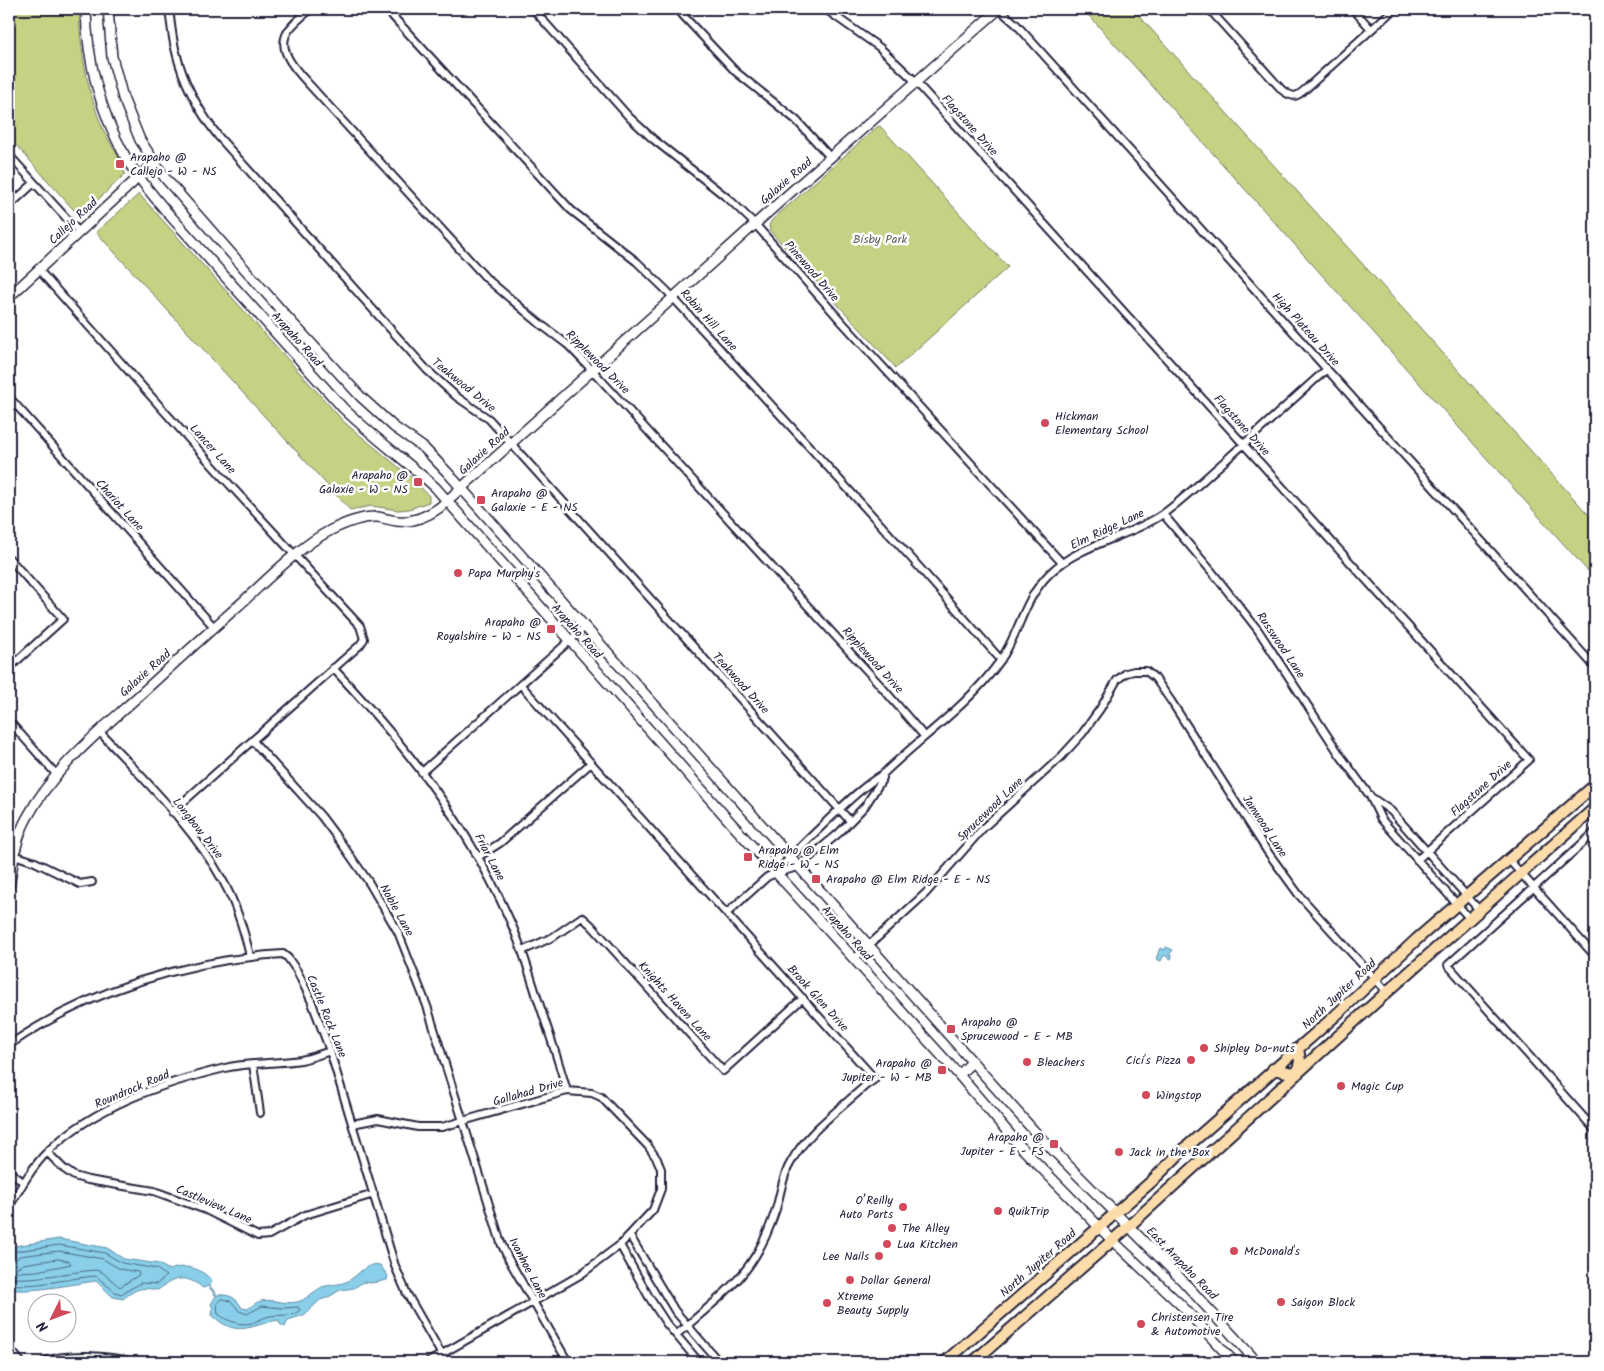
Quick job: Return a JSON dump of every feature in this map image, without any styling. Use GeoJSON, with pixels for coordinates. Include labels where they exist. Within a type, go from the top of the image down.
{"type":"FeatureCollection","features":[{"type":"Feature","properties":{"kind":"main road","name":"Arapaho Road"},"geometry":{"type":"LineString","coordinates":[[86,9],[90,53],[102,102],[125,156],[138,177],[172,219],[343,408],[410,465],[446,501],[1019,1145],[1112,1240]]}},
{"type":"Feature","properties":{"kind":"main road","name":"Arapaho Road"},"geometry":{"type":"LineString","coordinates":[[108,9],[112,57],[119,87],[132,122],[154,163],[180,196],[360,396],[394,427],[424,448],[462,488],[1035,1132],[1129,1226]]}},
{"type":"Feature","properties":{"kind":"main road","name":"Galaxie Road"},"geometry":{"type":"LineString","coordinates":[[9,887],[14,855],[26,819],[56,774],[100,731],[294,556],[317,538],[348,523],[379,517],[397,521],[415,520],[431,514],[999,9]]}},
{"type":"Feature","properties":{"kind":"main road","name":"Callejo Road"},"geometry":{"type":"LineString","coordinates":[[9,297],[154,163]]}},
{"type":"Feature","properties":{"kind":"main road","name":"North Jupiter Road"},"geometry":{"type":"LineString","coordinates":[[945,1362],[1116,1213],[1273,1069],[1595,785]]}},
{"type":"Feature","properties":{"kind":"main road"},"geometry":{"type":"LineString","coordinates":[[973,1362],[1129,1226],[1387,992],[1595,808]]}},
{"type":"Feature","properties":{"kind":"main road"},"geometry":{"type":"LineString","coordinates":[[1297,1074],[1300,1061],[1298,1048]]}},
{"type":"Feature","properties":{"kind":"main road"},"geometry":{"type":"LineString","coordinates":[[958,1075],[972,1062]]}},
{"type":"Feature","properties":{"kind":"main road"},"geometry":{"type":"LineString","coordinates":[[1273,1069],[1297,1074]]}},
{"type":"Feature","properties":{"kind":"main road"},"geometry":{"type":"LineString","coordinates":[[1215,1122],[1227,1136]]}},
{"type":"Feature","properties":{"kind":"main road","name":"East Arapaho Road"},"geometry":{"type":"LineString","coordinates":[[1129,1226],[1257,1362]]}},
{"type":"Feature","properties":{"kind":"main road"},"geometry":{"type":"LineString","coordinates":[[1112,1240],[1183,1307],[1234,1362]]}},
{"type":"Feature","properties":{"kind":"main road"},"geometry":{"type":"LineString","coordinates":[[1008,1306],[1021,1320]]}},
{"type":"Feature","properties":{"kind":"street","name":"Teakwood Drive"},"geometry":{"type":"LineString","coordinates":[[169,9],[176,52],[189,87],[203,116],[218,136],[427,370],[457,396],[489,419],[850,821]]}},
{"type":"Feature","properties":{"kind":"street","name":"Ripplewood Drive"},"geometry":{"type":"LineString","coordinates":[[310,9],[286,33],[283,43],[292,64],[486,278],[568,345],[593,371],[880,685],[924,736]]}},
{"type":"Feature","properties":{"kind":"street","name":"Robin Hill Lane"},"geometry":{"type":"LineString","coordinates":[[386,9],[571,210],[637,262],[674,298],[912,559],[1000,660]]}},
{"type":"Feature","properties":{"kind":"street","name":"Pinewood Drive"},"geometry":{"type":"LineString","coordinates":[[533,9],[652,139],[730,200],[756,224],[841,321],[1062,563]]}},
{"type":"Feature","properties":{"kind":"street"},"geometry":{"type":"LineString","coordinates":[[677,9],[736,72],[796,120],[831,158]]}},
{"type":"Feature","properties":{"kind":"street","name":"Flagstone Drive"},"geometry":{"type":"LineString","coordinates":[[825,9],[879,47],[916,82],[1529,760],[1417,860]]}},
{"type":"Feature","properties":{"kind":"street","name":"High Plateau Drive"},"geometry":{"type":"LineString","coordinates":[[999,9],[1016,24],[1595,667]]}},
{"type":"Feature","properties":{"kind":"street"},"geometry":{"type":"LineString","coordinates":[[1209,9],[1289,96],[1300,94],[1394,9]]}},
{"type":"Feature","properties":{"kind":"street"},"geometry":{"type":"LineString","coordinates":[[1353,9],[1371,29]]}},
{"type":"Feature","properties":{"kind":"street"},"geometry":{"type":"LineString","coordinates":[[9,155],[79,232]]}},
{"type":"Feature","properties":{"kind":"street"},"geometry":{"type":"LineString","coordinates":[[9,206],[34,183]]}},
{"type":"Feature","properties":{"kind":"street","name":"Lancer Lane"},"geometry":{"type":"LineString","coordinates":[[38,269],[294,556],[360,626],[364,639],[360,645],[333,668]]}},
{"type":"Feature","properties":{"kind":"street","name":"Elm Ridge Lane"},"geometry":{"type":"LineString","coordinates":[[776,873],[789,857],[839,810],[871,781],[883,774],[965,701],[1000,660],[1027,604],[1041,583],[1062,563],[1083,551],[1147,524],[1163,514],[1197,486],[1327,369]]}},
{"type":"Feature","properties":{"kind":"street","name":"Chariot Lane"},"geometry":{"type":"LineString","coordinates":[[9,397],[214,627]]}},
{"type":"Feature","properties":{"kind":"street","name":"Russwood Lane"},"geometry":{"type":"LineString","coordinates":[[1163,514],[1214,573],[1258,630],[1334,747],[1370,796],[1381,819],[1470,919]]}},
{"type":"Feature","properties":{"kind":"street"},"geometry":{"type":"LineString","coordinates":[[9,558],[63,619],[9,668]]}},
{"type":"Feature","properties":{"kind":"street"},"geometry":{"type":"LineString","coordinates":[[422,772],[585,627]]}},
{"type":"Feature","properties":{"kind":"street"},"geometry":{"type":"LineString","coordinates":[[172,812],[333,668]]}},
{"type":"Feature","properties":{"kind":"street","name":"Friar Lane"},"geometry":{"type":"LineString","coordinates":[[333,668],[389,730],[422,772],[453,814],[478,857],[506,912],[522,950],[567,1091]]}},
{"type":"Feature","properties":{"kind":"street","name":"Sprucewood Lane"},"geometry":{"type":"LineString","coordinates":[[854,959],[926,893],[983,828],[1061,757],[1082,734],[1100,709],[1117,680],[1126,673],[1134,671]]}},
{"type":"Feature","properties":{"kind":"street","name":"Janwood Lane"},"geometry":{"type":"LineString","coordinates":[[1134,671],[1146,671],[1155,678],[1267,851],[1299,895],[1387,992]]}},
{"type":"Feature","properties":{"kind":"street","name":"Brook Glen Drive"},"geometry":{"type":"LineString","coordinates":[[521,685],[875,1079],[811,1135],[799,1149],[784,1177],[769,1229],[749,1266],[725,1291],[676,1335]]}},
{"type":"Feature","properties":{"kind":"street"},"geometry":{"type":"LineString","coordinates":[[9,721],[56,774]]}},
{"type":"Feature","properties":{"kind":"street","name":"Longbow Drive"},"geometry":{"type":"LineString","coordinates":[[100,731],[198,842],[223,881],[240,921],[250,956]]}},
{"type":"Feature","properties":{"kind":"street","name":"Noble Lane"},"geometry":{"type":"LineString","coordinates":[[253,741],[321,816],[368,881],[398,932],[427,1006],[464,1122]]}},
{"type":"Feature","properties":{"kind":"street"},"geometry":{"type":"LineString","coordinates":[[478,857],[500,844],[591,764]]}},
{"type":"Feature","properties":{"kind":"street","name":"Elm Ridge Lane"},"geometry":{"type":"LineString","coordinates":[[727,913],[767,877],[798,867],[850,821],[865,806],[883,778],[883,774]]}},
{"type":"Feature","properties":{"kind":"street","name":"Russwood Lane"},"geometry":{"type":"LineString","coordinates":[[1370,796],[1391,811],[1480,911]]}},
{"type":"Feature","properties":{"kind":"street"},"geometry":{"type":"LineString","coordinates":[[1595,832],[1448,965],[1595,1130]]}},
{"type":"Feature","properties":{"kind":"street"},"geometry":{"type":"LineString","coordinates":[[14,855],[35,862],[80,884],[92,882]]}},
{"type":"Feature","properties":{"kind":"street"},"geometry":{"type":"LineString","coordinates":[[1509,860],[1595,956]]}},
{"type":"Feature","properties":{"kind":"street","name":"Knights Haven Lane"},"geometry":{"type":"LineString","coordinates":[[522,950],[553,937],[582,917],[722,1071],[803,998]]}},
{"type":"Feature","properties":{"kind":"street","name":"Castle Rock Lane"},"geometry":{"type":"LineString","coordinates":[[9,1044],[60,1014],[129,984],[180,969],[250,956],[283,954],[297,972],[311,1000],[330,1051],[395,1266],[406,1294],[446,1362]]}},
{"type":"Feature","properties":{"kind":"street","name":"Roundrock Road"},"geometry":{"type":"LineString","coordinates":[[9,1207],[23,1182],[47,1152],[68,1134],[103,1112],[163,1086],[227,1068],[302,1060],[330,1051]]}},
{"type":"Feature","properties":{"kind":"street"},"geometry":{"type":"LineString","coordinates":[[253,1064],[260,1113]]}},
{"type":"Feature","properties":{"kind":"street","name":"Gallahad Drive"},"geometry":{"type":"LineString","coordinates":[[352,1124],[386,1119],[410,1126],[430,1128],[464,1122],[567,1091],[592,1093],[601,1097],[648,1146],[657,1159],[662,1179],[657,1204],[620,1245],[580,1275],[428,1362]]}},
{"type":"Feature","properties":{"kind":"street","name":"Ivanhoe Lane"},"geometry":{"type":"LineString","coordinates":[[464,1122],[501,1243],[508,1260],[568,1362]]}},
{"type":"Feature","properties":{"kind":"street","name":"Castleview Lane"},"geometry":{"type":"LineString","coordinates":[[47,1152],[74,1176],[154,1192],[206,1210],[258,1236],[269,1235],[304,1215],[374,1194]]}},
{"type":"Feature","properties":{"kind":"street"},"geometry":{"type":"LineString","coordinates":[[9,1171],[23,1182]]}},
{"type":"Feature","properties":{"kind":"street"},"geometry":{"type":"LineString","coordinates":[[630,1236],[659,1286],[686,1325],[719,1362]]}},
{"type":"Feature","properties":{"kind":"street"},"geometry":{"type":"LineString","coordinates":[[620,1245],[649,1297],[676,1335],[699,1362]]}},
{"type":"Feature","properties":{"kind":"street"},"geometry":{"type":"LineString","coordinates":[[9,1348],[22,1362]]}},
{"type":"Feature","properties":{"kind":"street"},"geometry":{"type":"LineString","coordinates":[[43,1362],[58,1357],[74,1355],[101,1360],[134,1362]]}},
{"type":"Feature","properties":{"kind":"green space"},"geometry":{"type":"Polygon","coordinates":[[[9,9],[79,9],[83,55],[97,115],[125,174],[80,217],[9,137],[9,9]]]}},
{"type":"Feature","properties":{"kind":"green space"},"geometry":{"type":"Polygon","coordinates":[[[1083,9],[1133,9],[1595,522],[1595,579],[1083,9]]]}},
{"type":"Feature","properties":{"kind":"green space","name":"Bisby Park"},"geometry":{"type":"Polygon","coordinates":[[[880,126],[1008,267],[896,368],[770,231],[769,225],[772,220],[880,126]]]}},
{"type":"Feature","properties":{"kind":"green space"},"geometry":{"type":"Polygon","coordinates":[[[139,194],[345,423],[413,479],[429,496],[429,502],[409,509],[398,510],[372,506],[350,510],[96,232],[139,194]]]}},
{"type":"Feature","properties":{"kind":"water"},"geometry":{"type":"Polygon","coordinates":[[[1166,947],[1173,950],[1169,955],[1172,956],[1171,959],[1164,955],[1161,961],[1156,959],[1160,948],[1165,950],[1166,947]]]}},
{"type":"Feature","properties":{"kind":"water"},"geometry":{"type":"Polygon","coordinates":[[[59,1239],[107,1248],[124,1259],[159,1264],[169,1270],[187,1267],[198,1270],[212,1281],[210,1286],[217,1295],[232,1297],[242,1308],[248,1309],[256,1303],[266,1300],[292,1303],[303,1300],[322,1287],[348,1281],[371,1265],[380,1265],[388,1276],[387,1280],[371,1283],[363,1282],[354,1288],[340,1290],[320,1300],[304,1315],[288,1320],[285,1327],[278,1320],[252,1327],[229,1327],[212,1315],[213,1309],[211,1304],[216,1296],[208,1286],[203,1288],[186,1279],[169,1282],[158,1290],[139,1289],[123,1299],[113,1297],[96,1281],[24,1290],[9,1288],[9,1252],[14,1246],[59,1239]]]}},
{"type":"Feature","properties":{"kind":"place","name":"Arapaho @ Callejo - W - NS"},"geometry":{"type":"Point","coordinates":[120,164]}},
{"type":"Feature","properties":{"kind":"place","name":"Hickman Elementary School"},"geometry":{"type":"Point","coordinates":[1045,423]}},
{"type":"Feature","properties":{"kind":"place","name":"Arapaho @ Galaxie - W - NS"},"geometry":{"type":"Point","coordinates":[418,482]}},
{"type":"Feature","properties":{"kind":"place","name":"Arapaho @ Galaxie - E - NS"},"geometry":{"type":"Point","coordinates":[481,500]}},
{"type":"Feature","properties":{"kind":"place","name":"Papa Murphy's"},"geometry":{"type":"Point","coordinates":[458,573]}},
{"type":"Feature","properties":{"kind":"place","name":"Arapaho @ Royalshire - W - NS"},"geometry":{"type":"Point","coordinates":[551,629]}},
{"type":"Feature","properties":{"kind":"place","name":"Arapaho @ Elm Ridge - W - NS"},"geometry":{"type":"Point","coordinates":[748,857]}},
{"type":"Feature","properties":{"kind":"place","name":"Arapaho @ Elm Ridge - E - NS"},"geometry":{"type":"Point","coordinates":[816,879]}},
{"type":"Feature","properties":{"kind":"place","name":"Arapaho @ Sprucewood - E - MB"},"geometry":{"type":"Point","coordinates":[951,1029]}},
{"type":"Feature","properties":{"kind":"place","name":"Shipley Do-nuts"},"geometry":{"type":"Point","coordinates":[1204,1048]}},
{"type":"Feature","properties":{"kind":"place","name":"Cici's Pizza"},"geometry":{"type":"Point","coordinates":[1191,1060]}},
{"type":"Feature","properties":{"kind":"place","name":"Bleachers"},"geometry":{"type":"Point","coordinates":[1027,1062]}},
{"type":"Feature","properties":{"kind":"place","name":"Arapaho @ Jupiter - W - MB"},"geometry":{"type":"Point","coordinates":[942,1070]}},
{"type":"Feature","properties":{"kind":"place","name":"Magic Cup"},"geometry":{"type":"Point","coordinates":[1341,1086]}},
{"type":"Feature","properties":{"kind":"place","name":"Wingstop"},"geometry":{"type":"Point","coordinates":[1146,1095]}},
{"type":"Feature","properties":{"kind":"place","name":"Arapaho @ Jupiter - E - FS"},"geometry":{"type":"Point","coordinates":[1054,1144]}},
{"type":"Feature","properties":{"kind":"place","name":"Jack in the Box"},"geometry":{"type":"Point","coordinates":[1119,1152]}},
{"type":"Feature","properties":{"kind":"place","name":"O’Reilly Auto Parts"},"geometry":{"type":"Point","coordinates":[903,1207]}},
{"type":"Feature","properties":{"kind":"place","name":"QuikTrip"},"geometry":{"type":"Point","coordinates":[998,1211]}},
{"type":"Feature","properties":{"kind":"place","name":"The Alley"},"geometry":{"type":"Point","coordinates":[892,1228]}},
{"type":"Feature","properties":{"kind":"place","name":"Lua Kitchen"},"geometry":{"type":"Point","coordinates":[887,1244]}},
{"type":"Feature","properties":{"kind":"place","name":"McDonald's"},"geometry":{"type":"Point","coordinates":[1234,1251]}},
{"type":"Feature","properties":{"kind":"place","name":"Lee Nails"},"geometry":{"type":"Point","coordinates":[879,1256]}},
{"type":"Feature","properties":{"kind":"place","name":"Dollar General"},"geometry":{"type":"Point","coordinates":[850,1280]}},
{"type":"Feature","properties":{"kind":"place","name":"Saigon Block"},"geometry":{"type":"Point","coordinates":[1281,1302]}},
{"type":"Feature","properties":{"kind":"place","name":"Xtreme Beauty Supply"},"geometry":{"type":"Point","coordinates":[827,1303]}},
{"type":"Feature","properties":{"kind":"place","name":"Christensen Tire & Automotive"},"geometry":{"type":"Point","coordinates":[1141,1324]}}]}
